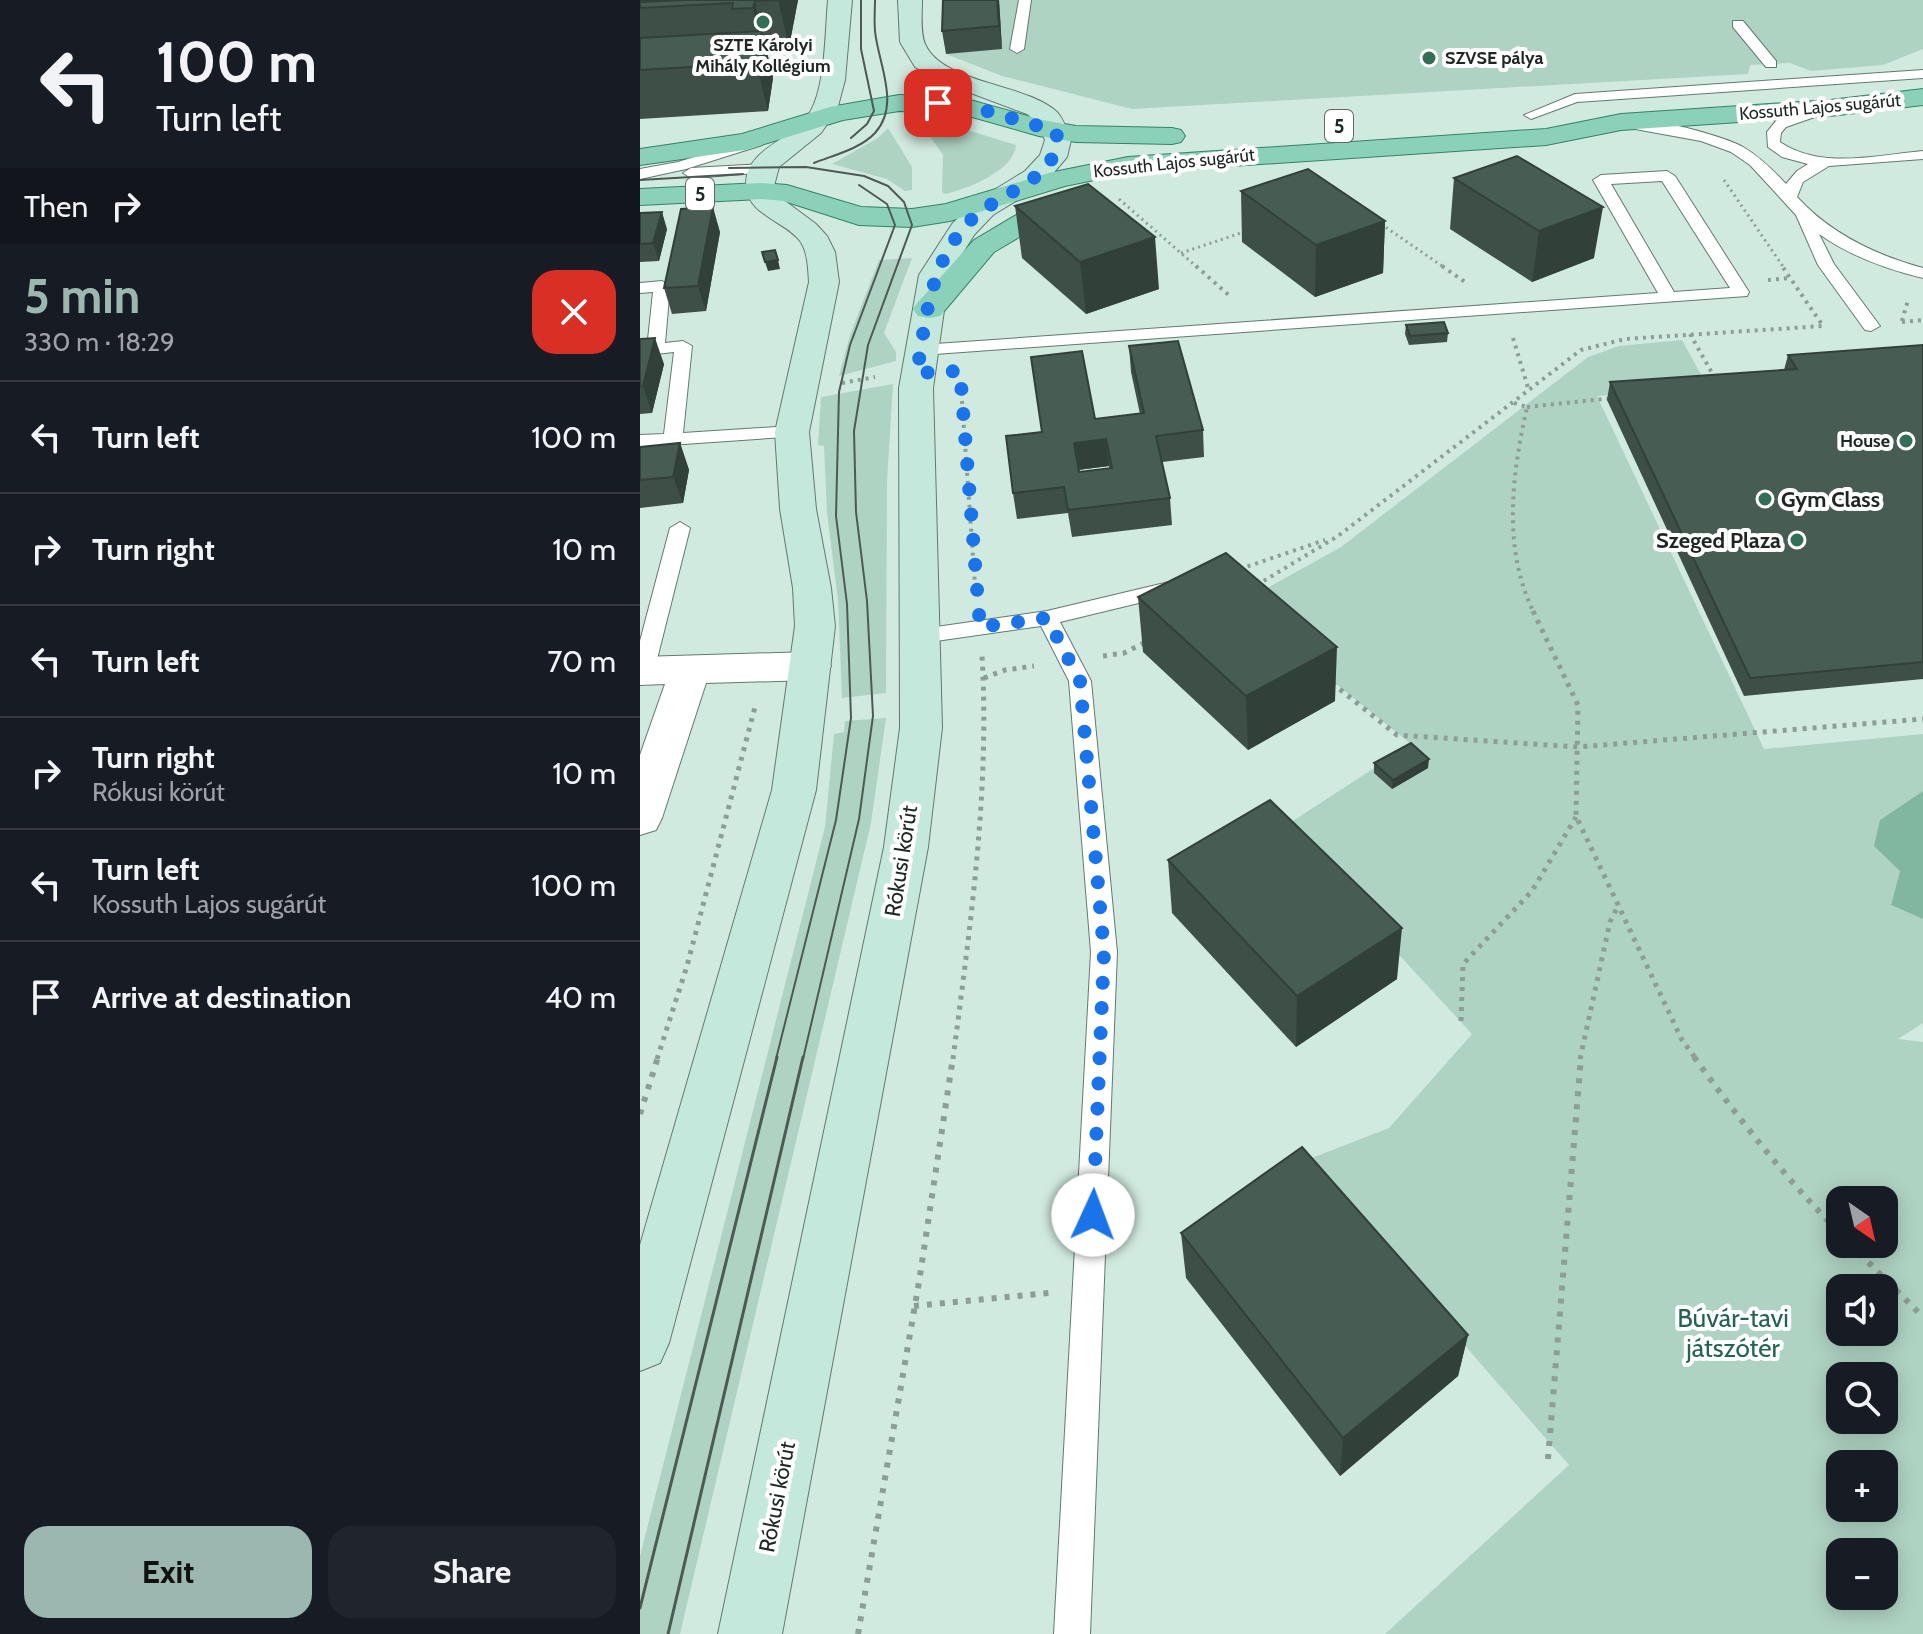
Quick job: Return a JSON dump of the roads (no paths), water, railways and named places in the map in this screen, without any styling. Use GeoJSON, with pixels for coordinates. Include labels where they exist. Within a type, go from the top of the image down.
{"type":"FeatureCollection","features":[{"type":"Feature","properties":{"kind":"main road"},"geometry":{"type":"LineString","coordinates":[[640,1343],[794,790],[815,626],[812,588],[798,509],[792,432],[824,282],[820,249],[811,235],[777,209],[762,180],[778,152],[820,119],[832,79],[840,0]]}},
{"type":"Feature","properties":{"kind":"main road"},"geometry":{"type":"LineString","coordinates":[[910,0],[912,42],[924,62],[953,78],[1036,108],[1050,120],[1056,131]]}},
{"type":"Feature","properties":{"kind":"main road","name":"Kossuth Lajos sugárút"},"geometry":{"type":"LineString","coordinates":[[640,197],[762,180],[787,193],[859,216],[894,219],[950,212],[1103,169],[1301,151],[1546,137],[1621,122],[1830,108],[1923,97]]}},
{"type":"Feature","properties":{"kind":"main road","name":"Kossuth Lajos sugárút"},"geometry":{"type":"LineString","coordinates":[[640,157],[713,149],[874,106],[938,103],[976,108],[1056,131],[1101,136],[1200,134],[1531,115],[1621,122]]}},
{"type":"Feature","properties":{"kind":"main road","name":"Rókusi körút"},"geometry":{"type":"LineString","coordinates":[[750,1634],[906,847],[921,728],[922,636],[916,468],[919,361],[934,275],[947,251],[971,220],[1045,168],[1057,149],[1056,131]]}},
{"type":"Feature","properties":{"kind":"main road"},"geometry":{"type":"LineString","coordinates":[[929,309],[984,246],[1043,211],[1146,177],[1301,151]]}},
{"type":"Feature","properties":{"kind":"street"},"geometry":{"type":"LineString","coordinates":[[641,671],[811,666]]}},
{"type":"Feature","properties":{"kind":"street"},"geometry":{"type":"LineString","coordinates":[[640,818],[690,670]]}},
{"type":"Feature","properties":{"kind":"lane"},"geometry":{"type":"LineString","coordinates":[[1017,49],[1025,0]]}},
{"type":"Feature","properties":{"kind":"lane"},"geometry":{"type":"LineString","coordinates":[[1738,24],[1771,64]]}},
{"type":"Feature","properties":{"kind":"lane"},"geometry":{"type":"LineString","coordinates":[[1875,78],[1923,63]]}},
{"type":"Feature","properties":{"kind":"lane"},"geometry":{"type":"LineString","coordinates":[[1531,115],[1575,98],[1923,74]]}},
{"type":"Feature","properties":{"kind":"lane"},"geometry":{"type":"LineString","coordinates":[[1830,108],[1781,124],[1772,138],[1773,144],[1787,155],[1827,162],[1923,155]]}},
{"type":"Feature","properties":{"kind":"lane"},"geometry":{"type":"LineString","coordinates":[[1621,122],[1687,134],[1733,147],[1762,168],[1802,214],[1826,265],[1871,326]]}},
{"type":"Feature","properties":{"kind":"lane","name":"Kossuth Lajos sugárút"},"geometry":{"type":"LineString","coordinates":[[640,175],[700,161],[785,131]]}},
{"type":"Feature","properties":{"kind":"lane"},"geometry":{"type":"LineString","coordinates":[[1789,198],[1790,190],[1800,176],[1827,162]]}},
{"type":"Feature","properties":{"kind":"lane","name":"Kossuth Lajos sugárút"},"geometry":{"type":"LineString","coordinates":[[640,175],[762,180]]}},
{"type":"Feature","properties":{"kind":"lane"},"geometry":{"type":"LineString","coordinates":[[919,361],[1265,325],[1504,309],[1741,292],[1667,176],[1601,180],[1669,297]]}},
{"type":"Feature","properties":{"kind":"lane"},"geometry":{"type":"LineString","coordinates":[[1802,214],[1851,246],[1923,273]]}},
{"type":"Feature","properties":{"kind":"lane"},"geometry":{"type":"LineString","coordinates":[[640,288],[662,286],[648,350],[683,346],[673,439]]}},
{"type":"Feature","properties":{"kind":"lane"},"geometry":{"type":"LineString","coordinates":[[640,441],[792,432]]}},
{"type":"Feature","properties":{"kind":"lane"},"geometry":{"type":"LineString","coordinates":[[641,671],[680,528]]}},
{"type":"Feature","properties":{"kind":"lane"},"geometry":{"type":"LineString","coordinates":[[922,636],[1047,618],[1234,572]]}},
{"type":"Feature","properties":{"kind":"lane"},"geometry":{"type":"LineString","coordinates":[[1047,618],[1080,681],[1104,952],[1072,1634]]}},
{"type":"Feature","properties":{"kind":"tram line"},"geometry":{"type":"LineString","coordinates":[[851,138],[867,124],[874,111],[861,49],[861,0]]}},
{"type":"Feature","properties":{"kind":"tram line"},"geometry":{"type":"LineString","coordinates":[[814,163],[862,143],[883,122],[887,97],[875,31],[875,0]]}},
{"type":"Feature","properties":{"kind":"tram line"},"geometry":{"type":"LineString","coordinates":[[729,168],[806,167],[864,176],[888,186],[904,202],[912,225],[868,345],[854,431],[856,512],[867,601],[873,716],[859,819],[803,1059]]}},
{"type":"Feature","properties":{"kind":"tram line"},"geometry":{"type":"LineString","coordinates":[[640,180],[743,174]]}},
{"type":"Feature","properties":{"kind":"tram line"},"geometry":{"type":"LineString","coordinates":[[776,1059],[836,820],[851,718],[847,604],[836,516],[839,392],[850,345],[895,225],[887,204],[859,185]]}},
{"type":"Feature","properties":{"kind":"tram line"},"geometry":{"type":"LineString","coordinates":[[640,1608],[777,1057]]}},
{"type":"Feature","properties":{"kind":"tram line"},"geometry":{"type":"LineString","coordinates":[[668,1634],[803,1057]]}},
{"type":"Feature","properties":{"kind":"place","name":"SZTE Károlyi Mihály Kollégium"},"geometry":{"type":"Point","coordinates":[763,22]}},
{"type":"Feature","properties":{"kind":"place","name":"SZVSE pálya"},"geometry":{"type":"Point","coordinates":[1429,58]}},
{"type":"Feature","properties":{"kind":"place","name":"House"},"geometry":{"type":"Point","coordinates":[1906,441]}},
{"type":"Feature","properties":{"kind":"place","name":"Gym Class"},"geometry":{"type":"Point","coordinates":[1765,499]}},
{"type":"Feature","properties":{"kind":"place","name":"Szeged Plaza"},"geometry":{"type":"Point","coordinates":[1797,540]}},
{"type":"Feature","properties":{"kind":"park label","name":"Búvár-tavi játszótér"},"geometry":{"type":"Point","coordinates":[1733,1333]}}]}
